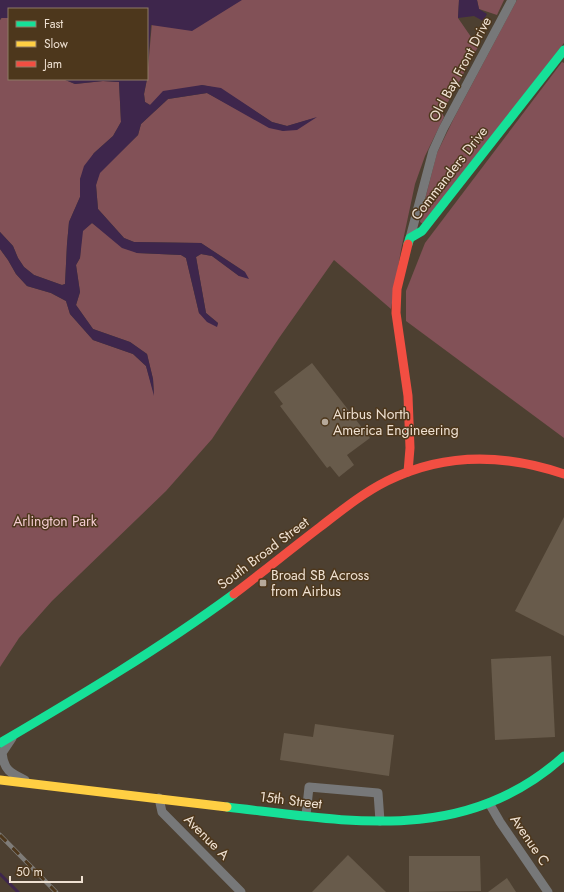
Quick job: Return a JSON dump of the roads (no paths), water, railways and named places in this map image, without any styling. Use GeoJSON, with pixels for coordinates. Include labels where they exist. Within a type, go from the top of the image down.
{"type":"FeatureCollection","features":[{"type":"Feature","properties":{"kind":"street","name":"Old Bay Front Drive"},"geometry":{"type":"LineString","coordinates":[[410,238],[433,151],[443,129],[512,0]]}},
{"type":"Feature","properties":{"kind":"street","name":"Commanders Drive"},"geometry":{"type":"LineString","coordinates":[[408,472],[410,448],[408,396],[396,314],[397,289],[410,238],[422,231],[564,50]]}},
{"type":"Feature","properties":{"kind":"street","name":"South Broad Street"},"geometry":{"type":"LineString","coordinates":[[0,743],[96,686],[163,643],[224,600],[354,501],[373,488],[392,478],[429,465],[478,458],[524,462],[564,474]]}},
{"type":"Feature","properties":{"kind":"street"},"geometry":{"type":"LineString","coordinates":[[15,734],[2,753],[3,761],[6,768],[10,772],[36,784]]}},
{"type":"Feature","properties":{"kind":"street","name":"15th Street"},"geometry":{"type":"LineString","coordinates":[[0,780],[351,821],[404,821],[462,812],[489,803],[522,788],[555,765],[564,756]]}},
{"type":"Feature","properties":{"kind":"street"},"geometry":{"type":"LineString","coordinates":[[306,816],[309,788],[378,792],[380,821]]}},
{"type":"Feature","properties":{"kind":"street","name":"Avenue A"},"geometry":{"type":"LineString","coordinates":[[159,798],[162,812],[241,892]]}},
{"type":"Feature","properties":{"kind":"street","name":"Avenue C"},"geometry":{"type":"LineString","coordinates":[[489,803],[500,822],[548,892]]}},
{"type":"Feature","properties":{"kind":"waterway"},"geometry":{"type":"LineString","coordinates":[[0,874],[18,892]]}},
{"type":"Feature","properties":{"kind":"railway"},"geometry":{"type":"LineString","coordinates":[[0,835],[56,892]]}},
{"type":"Feature","properties":{"kind":"place","name":"Airbus North America Engineering"},"geometry":{"type":"Point","coordinates":[325,422]}},
{"type":"Feature","properties":{"kind":"place","name":"Broad SB Across from Airbus"},"geometry":{"type":"Point","coordinates":[263,583]}},
{"type":"Feature","properties":{"kind":"park label","name":"Arlington Park"},"geometry":{"type":"Point","coordinates":[55,521]}}]}
